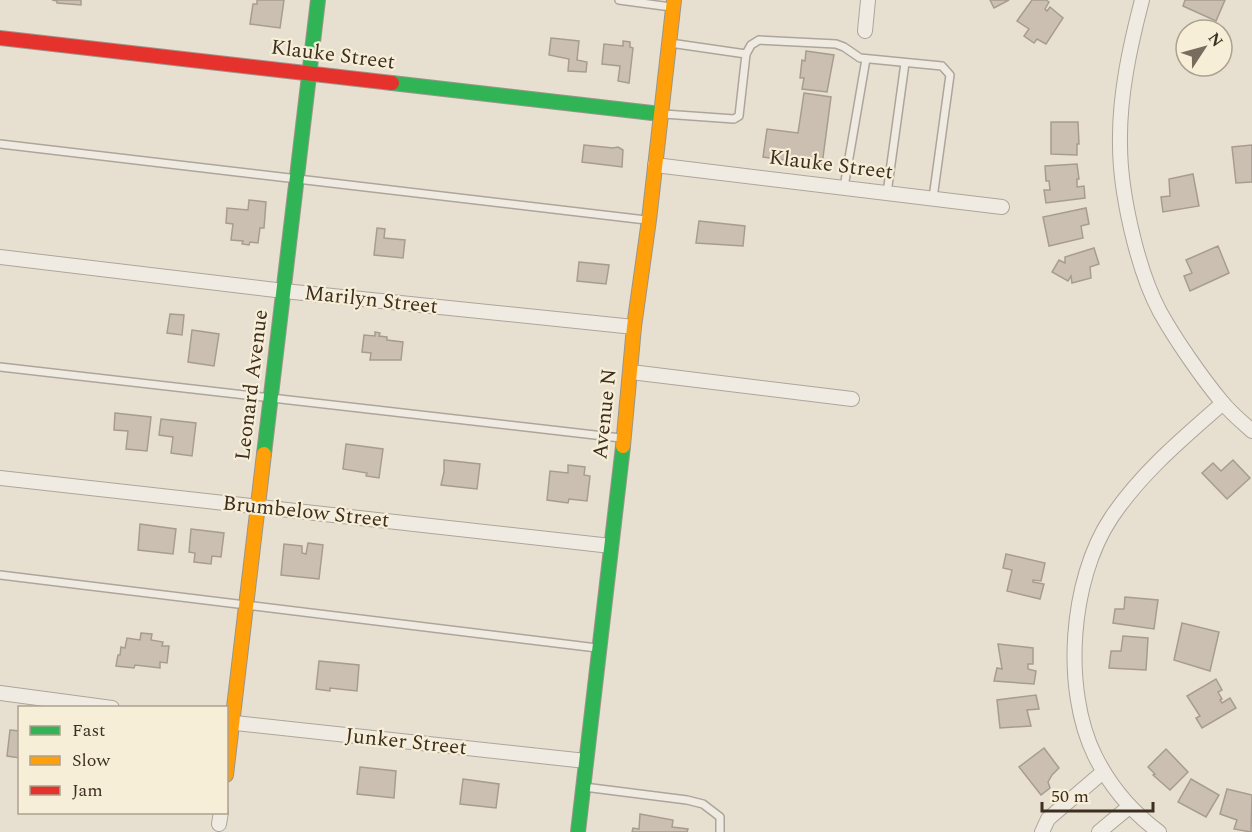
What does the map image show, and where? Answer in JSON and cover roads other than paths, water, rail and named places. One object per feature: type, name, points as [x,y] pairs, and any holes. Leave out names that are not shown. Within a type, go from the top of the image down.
[{"type":"street","name":"Leonard Avenue","points":[[228,748],[248,606],[318,0]]},
{"type":"street","points":[[865,31],[868,0]]},
{"type":"street","points":[[1142,0],[1130,50],[1122,100],[1119,145],[1134,241],[1160,311],[1223,403],[1252,431]]},
{"type":"street","name":"Avenue N","points":[[578,832],[624,438],[634,327],[674,4]]},
{"type":"street","name":"Klauke Street","points":[[0,38],[661,114]]},
{"type":"street","name":"Klauke Street","points":[[655,165],[1002,207]]},
{"type":"street","name":"Marilyn Street","points":[[0,257],[284,291],[634,327]]},
{"type":"street","points":[[631,372],[852,399]]},
{"type":"street","points":[[1159,832],[1129,807],[1103,772],[1093,753],[1080,713],[1075,668],[1076,626],[1085,578],[1107,526],[1139,483],[1168,451],[1223,403]]},
{"type":"street","name":"Brumbelow Street","points":[[0,478],[611,546]]},
{"type":"street","points":[[0,693],[97,706]]},
{"type":"street","name":"Junker Street","points":[[230,722],[586,761]]},
{"type":"street","points":[[1042,832],[1048,819],[1103,772]]},
{"type":"street","points":[[1100,832],[1129,807]]},
{"type":"lane","points":[[619,0],[674,4]]},
{"type":"lane","points":[[661,114],[734,119],[739,116],[746,71],[746,54],[751,45],[759,40],[836,44],[860,58],[942,66],[950,75],[933,198]]},
{"type":"lane","points":[[670,43],[746,54]]},
{"type":"lane","points":[[844,188],[866,59]]},
{"type":"lane","points":[[888,193],[905,63]]},
{"type":"lane","points":[[0,144],[649,220]]},
{"type":"lane","points":[[0,367],[624,438]]},
{"type":"lane","points":[[0,575],[599,648]]},
{"type":"lane","points":[[583,787],[703,804],[720,817],[720,832]]}]
